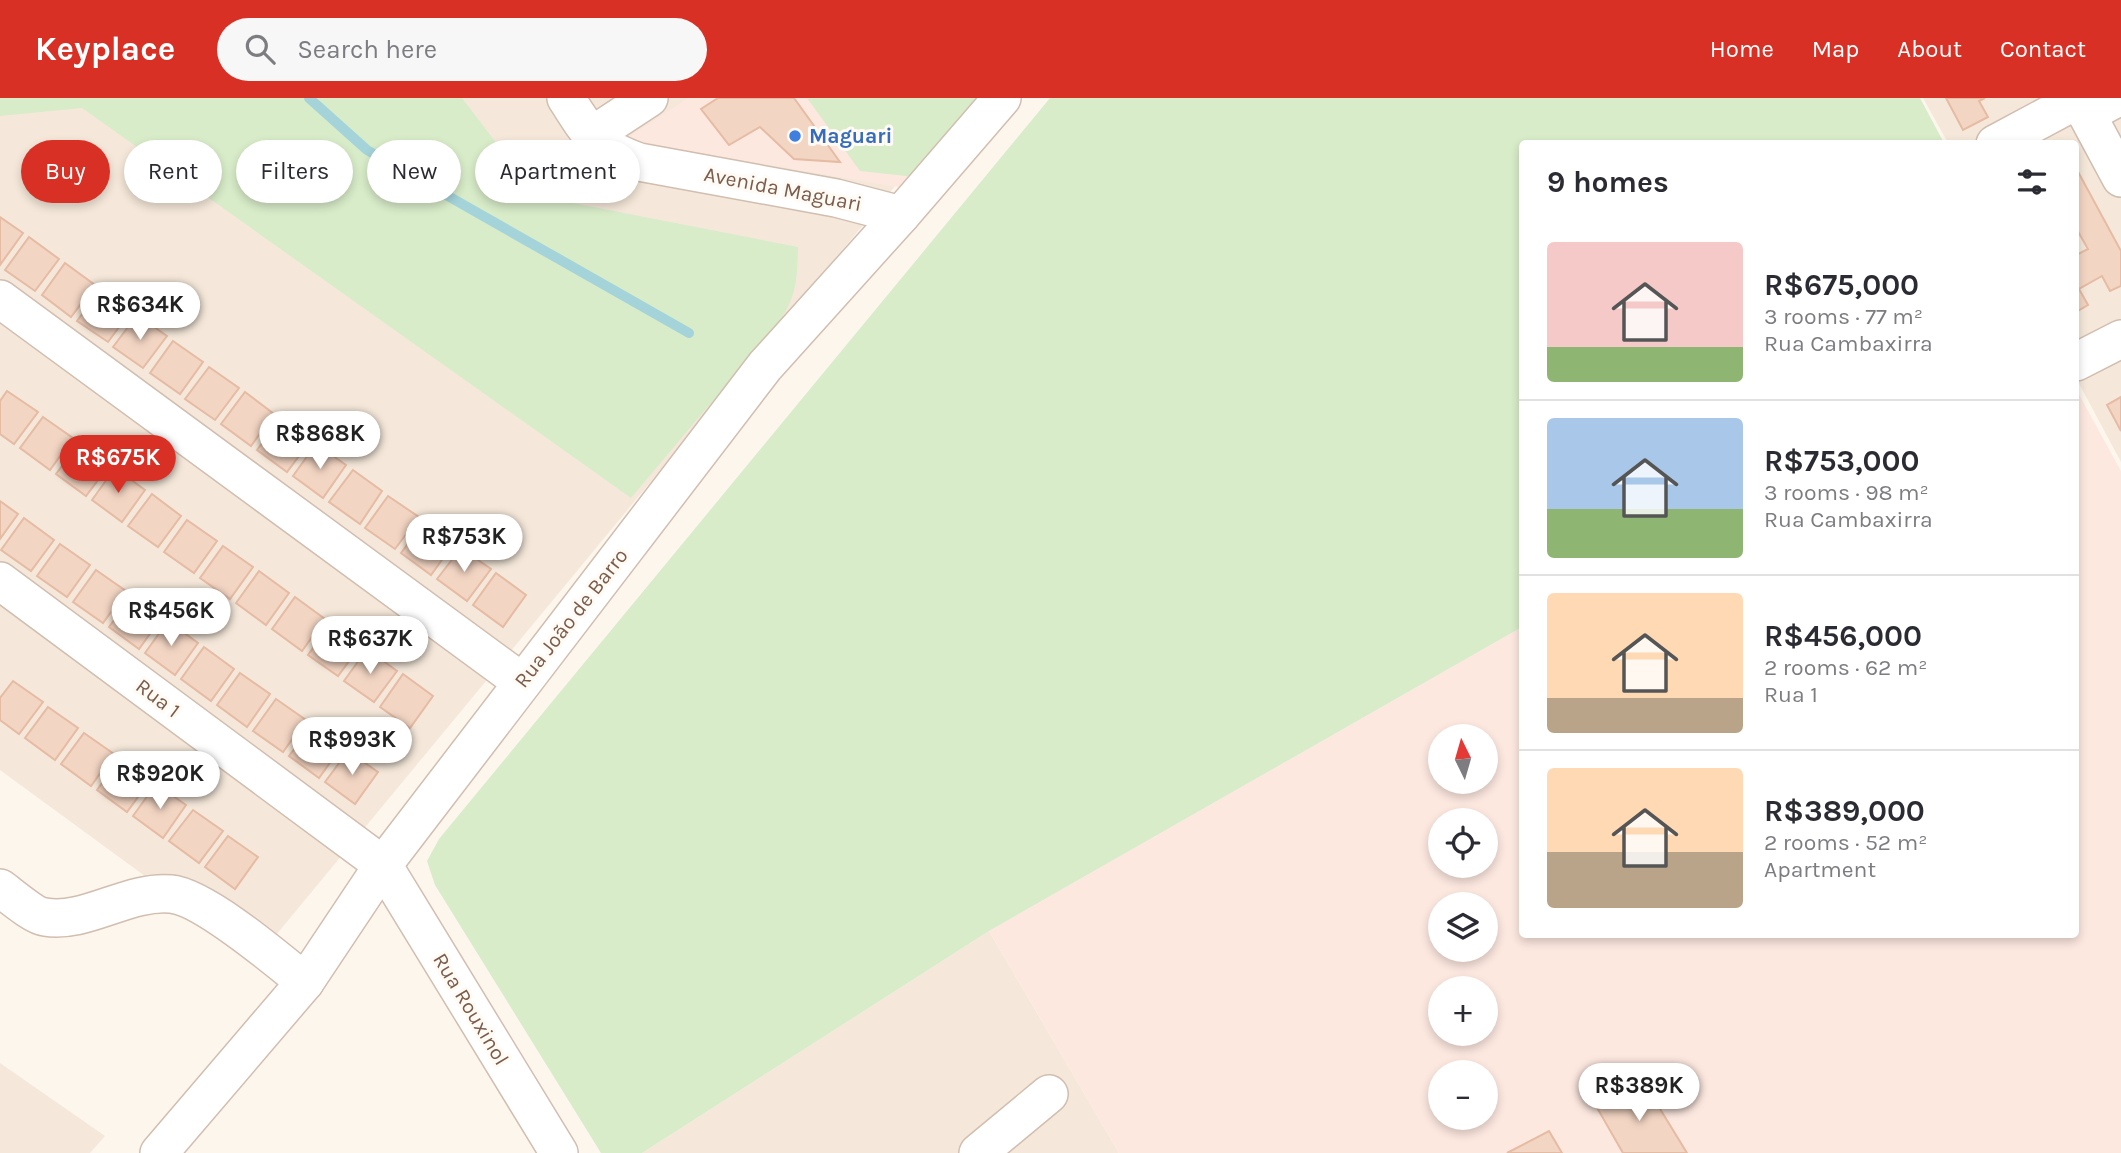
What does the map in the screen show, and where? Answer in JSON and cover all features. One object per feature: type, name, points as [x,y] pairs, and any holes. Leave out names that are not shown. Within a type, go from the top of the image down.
[{"type":"street","name":"Avenida Maguari","points":[[566,98],[590,136],[610,151],[639,162],[836,198],[901,215]]},
{"type":"street","points":[[590,136],[649,98]]},
{"type":"street","name":"Rua João de Barro","points":[[159,1153],[306,982],[383,865],[765,366],[1002,98]]},
{"type":"street","points":[[2004,140],[2090,102],[2121,178]]},
{"type":"street","points":[[0,299],[522,682]]},
{"type":"street","points":[[2079,360],[2121,339]]},
{"type":"street","name":"Rua 1","points":[[0,581],[383,865]]},
{"type":"street","name":"Rua Rouxinol","points":[[383,865],[559,1153]]},
{"type":"street","points":[[0,888],[42,917],[69,917],[137,896],[173,894],[204,907],[306,982]]},
{"type":"street","points":[[978,1153],[1049,1094]]},
{"type":"shaded area","points":[[0,98],[968,98],[257,958],[0,770]]},
{"type":"shaded area","points":[[688,98],[988,98],[910,189],[640,143],[640,140],[625,140]]},
{"type":"shaded area","points":[[1923,98],[2121,98],[2121,462],[2079,384],[2079,140],[1946,140]]},
{"type":"shaded area","points":[[2079,394],[2121,471],[2121,1153],[1119,1153],[989,931],[1519,629],[1519,938],[2079,938]]},
{"type":"shaded area","points":[[989,931],[1119,1153],[642,1153]]},
{"type":"shaded area","points":[[0,1063],[105,1136],[90,1153],[0,1153]]},
{"type":"green space","points":[[0,98],[462,98],[494,140],[475,140],[475,203],[573,203],[798,247],[792,298],[775,327],[631,498],[216,203],[222,203],[222,140],[127,140],[82,108],[0,116]]},
{"type":"green space","points":[[807,98],[982,98],[915,177],[860,171]]},
{"type":"green space","points":[[1050,98],[1920,98],[1942,140],[1519,140],[1519,629],[989,931],[642,1153],[601,1153],[435,885],[427,861],[439,839]]},
{"type":"building","name":"Maguari","points":[[718,98],[794,98],[840,162],[794,159],[760,127],[729,145],[701,109]]},
{"type":"building","points":[[1946,98],[1985,98],[1979,101],[1988,117],[1963,130]]},
{"type":"building","points":[[2079,174],[2121,251],[2121,286],[2110,291],[2102,276],[2079,289],[2079,254],[2088,249],[2079,233]]},
{"type":"building","points":[[0,217],[23,233],[0,265]]},
{"type":"building","points":[[29,237],[59,259],[35,291],[5,270]]},
{"type":"building","points":[[65,263],[95,285],[71,317],[42,295]]},
{"type":"building","points":[[101,289],[131,311],[108,342],[77,321]]},
{"type":"building","points":[[2079,289],[2088,305],[2079,310]]},
{"type":"building","points":[[137,315],[167,336],[143,368],[113,347]]},
{"type":"building","points":[[173,341],[203,362],[180,394],[150,373]]},
{"type":"building","points":[[209,367],[239,388],[215,420],[185,399]]},
{"type":"building","points":[[7,391],[38,412],[14,444],[0,434],[0,401]]},
{"type":"building","points":[[245,392],[274,414],[251,446],[221,424]]},
{"type":"building","points":[[2121,397],[2121,431],[2107,405]]},
{"type":"building","points":[[43,417],[73,438],[50,470],[20,448]]},
{"type":"building","points":[[281,418],[311,440],[287,472],[257,450]]},
{"type":"building","points":[[80,442],[110,464],[86,496],[56,474]]},
{"type":"building","points":[[316,444],[346,465],[323,498],[293,476]]},
{"type":"building","points":[[115,468],[145,490],[122,522],[92,500]]},
{"type":"building","points":[[353,470],[382,491],[360,524],[329,502]]},
{"type":"building","points":[[152,494],[181,516],[158,547],[128,526]]},
{"type":"building","points":[[388,496],[419,517],[395,549],[365,528]]},
{"type":"building","points":[[0,501],[18,514],[0,539]]},
{"type":"building","points":[[24,518],[54,540],[31,571],[1,550]]},
{"type":"building","points":[[187,520],[217,541],[194,573],[164,552]]},
{"type":"building","points":[[424,522],[454,543],[431,575],[401,553]]},
{"type":"building","points":[[60,544],[90,565],[67,597],[37,576]]},
{"type":"building","points":[[223,546],[253,567],[230,599],[200,578]]},
{"type":"building","points":[[461,548],[491,569],[467,601],[437,579]]},
{"type":"building","points":[[96,570],[126,591],[103,623],[73,602]]},
{"type":"building","points":[[259,571],[289,593],[266,625],[236,603]]},
{"type":"building","points":[[496,573],[526,595],[503,627],[473,605]]},
{"type":"building","points":[[132,596],[162,617],[139,649],[109,627]]},
{"type":"building","points":[[295,597],[325,619],[302,651],[272,629]]},
{"type":"building","points":[[168,621],[198,643],[175,675],[145,653]]},
{"type":"building","points":[[331,623],[361,645],[338,676],[308,655]]},
{"type":"building","points":[[204,647],[234,669],[211,701],[181,679]]},
{"type":"building","points":[[367,649],[397,671],[374,702],[344,681]]},
{"type":"building","points":[[240,673],[270,694],[247,727],[217,705]]},
{"type":"building","points":[[403,674],[433,696],[410,728],[380,707]]},
{"type":"building","points":[[13,681],[43,702],[19,734],[0,720],[0,698]]},
{"type":"building","points":[[276,699],[306,720],[283,752],[253,731]]},
{"type":"building","points":[[48,707],[78,728],[55,760],[25,738]]},
{"type":"building","points":[[312,725],[342,746],[319,778],[289,756]]},
{"type":"building","points":[[84,733],[114,754],[91,786],[61,764]]},
{"type":"building","points":[[348,751],[378,772],[355,804],[325,782]]},
{"type":"building","points":[[120,758],[151,779],[127,812],[97,790]]},
{"type":"building","points":[[156,784],[186,805],[163,838],[133,816]]},
{"type":"building","points":[[193,810],[223,831],[199,863],[169,841]]},
{"type":"building","points":[[228,836],[258,857],[235,889],[205,867]]},
{"type":"building","points":[[1643,1081],[1687,1153],[1623,1153],[1596,1106]]},
{"type":"building","points":[[1549,1131],[1562,1153],[1507,1153]]},
{"type":"waterway","points":[[309,98],[367,150],[689,333]]},
{"type":"place","name":"Maguari","points":[[795,136]]}]
